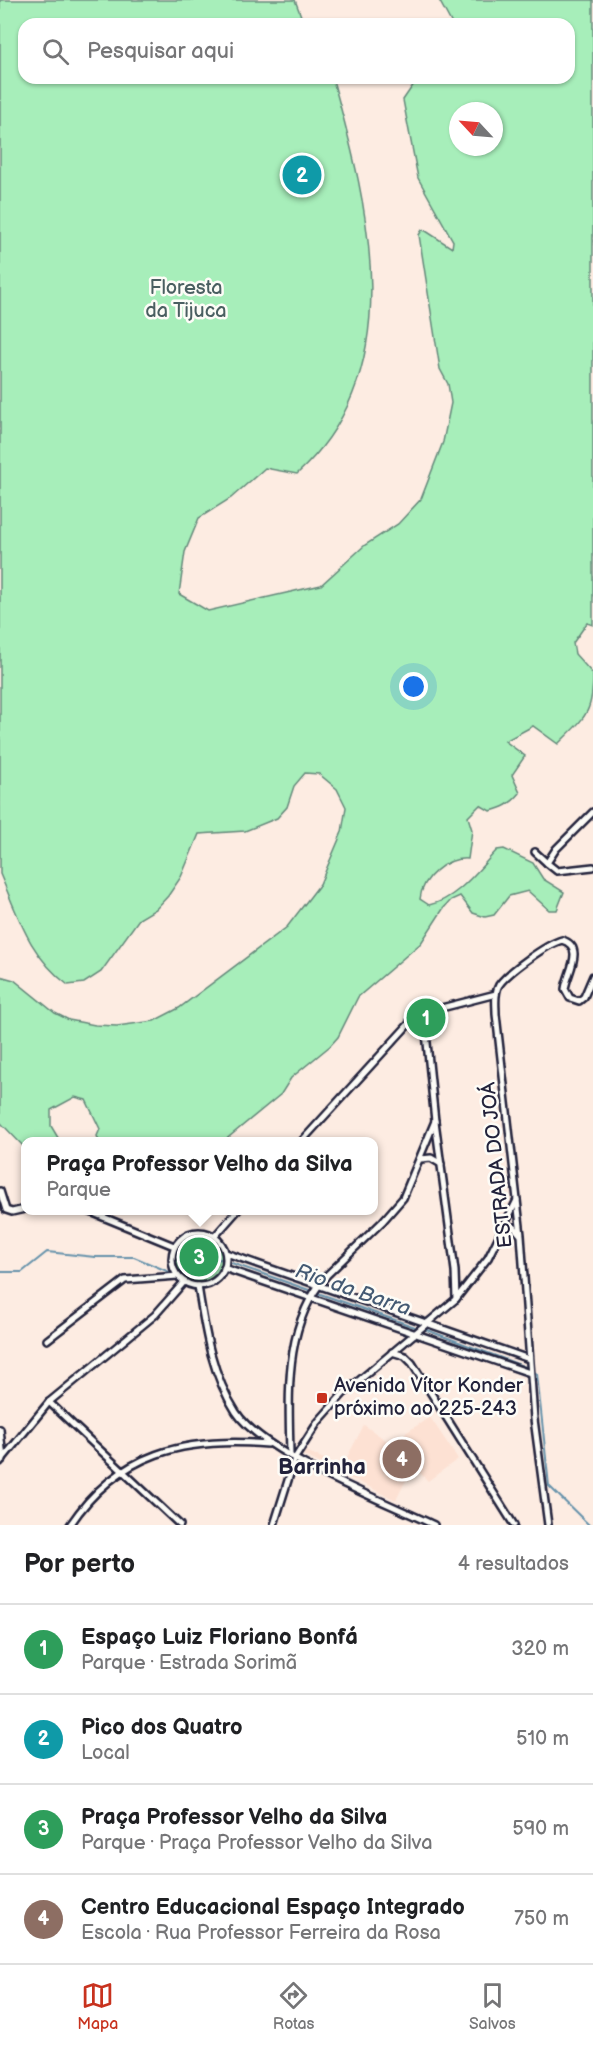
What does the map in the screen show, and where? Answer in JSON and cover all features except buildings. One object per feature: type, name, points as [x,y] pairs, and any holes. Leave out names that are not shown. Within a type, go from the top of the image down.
[{"type":"street","points":[[547,863],[556,849],[593,812]]},
{"type":"street","points":[[535,852],[557,871],[593,867]]},
{"type":"street","points":[[305,1137],[410,1021],[428,1010],[496,994],[500,985],[507,978],[545,948],[562,940],[572,946],[575,953],[565,990],[570,998],[579,1001],[584,997],[593,976]]},
{"type":"street","name":"ESTRADA DO JOÁ","points":[[496,994],[496,1014],[521,1235],[538,1462],[548,1525]]},
{"type":"street","points":[[410,1021],[424,1028],[426,1033],[435,1122],[455,1271],[456,1299]]},
{"type":"street","points":[[274,1525],[293,1457],[290,1362],[296,1336],[315,1290],[395,1209],[403,1198],[422,1159],[435,1122]]},
{"type":"street","points":[[422,1159],[431,1158],[441,1164]]},
{"type":"street","points":[[0,1191],[6,1210],[12,1212],[21,1210]]},
{"type":"street","points":[[293,1457],[318,1422],[343,1394],[456,1299],[481,1269],[517,1200]]},
{"type":"street","points":[[98,1215],[174,1246]]},
{"type":"street","points":[[215,1236],[234,1215]]},
{"type":"street","points":[[502,1231],[514,1227],[521,1235]]},
{"type":"street","points":[[197,1231],[215,1236],[226,1254],[225,1267],[217,1279],[198,1286],[184,1282],[174,1270],[172,1254],[174,1246],[180,1239],[197,1231]]},
{"type":"street","points":[[226,1254],[419,1332],[530,1372]]},
{"type":"street","points":[[225,1267],[315,1290],[529,1360]]},
{"type":"street","points":[[48,1340],[125,1280],[178,1276]]},
{"type":"street","points":[[1,1460],[50,1402],[155,1315],[184,1282]]},
{"type":"street","points":[[198,1286],[208,1348],[215,1370],[237,1413],[269,1444],[434,1525]]},
{"type":"street","points":[[392,1352],[405,1356],[412,1363],[514,1525]]},
{"type":"street","points":[[50,1402],[180,1525]]},
{"type":"street","points":[[0,1429],[1,1460]]},
{"type":"street","points":[[70,1525],[94,1493],[122,1471],[151,1456],[200,1442],[269,1444]]},
{"type":"shaded area","points":[[430,1417],[458,1459],[428,1481],[413,1466],[396,1500],[303,1455],[304,1450],[342,1467],[364,1425],[390,1443]]},
{"type":"green space","name":"Floresta da Tijuca","points":[[0,0],[295,0],[302,18],[18,18],[18,84],[334,84],[358,181],[367,234],[371,287],[368,338],[355,387],[332,433],[297,474],[265,468],[231,498],[199,518],[185,552],[179,594],[208,611],[321,585],[365,545],[398,524],[421,499],[443,442],[451,403],[448,384],[440,369],[419,235],[422,230],[426,231],[452,248],[453,241],[418,178],[403,100],[414,84],[575,84],[575,18],[449,18],[439,0],[593,0],[593,625],[587,623],[573,643],[575,654],[593,674],[591,698],[581,721],[558,744],[533,726],[505,741],[525,756],[512,775],[520,793],[510,803],[495,810],[490,811],[480,805],[468,817],[472,830],[468,859],[452,861],[436,870],[425,884],[420,899],[429,905],[449,897],[466,883],[497,850],[504,849],[533,863],[543,879],[564,892],[557,910],[549,910],[528,891],[509,896],[494,915],[485,917],[473,913],[460,896],[451,900],[421,943],[358,997],[338,1037],[330,1046],[291,1078],[281,1094],[229,1137],[97,1137],[100,1129],[86,1100],[75,1097],[51,1110],[51,1126],[58,1137],[21,1137],[21,1144],[0,1122],[0,976],[14,980],[55,1013],[69,1020],[95,1025],[117,1026],[154,1021],[179,1008],[287,927],[320,884],[342,832],[346,807],[337,789],[319,774],[305,773],[294,786],[287,807],[277,818],[245,831],[199,834],[181,877],[168,896],[156,909],[139,919],[101,972],[84,983],[68,985],[44,961],[26,935],[0,874]]},
{"type":"green space","points":[[199,1235],[216,1242],[223,1259],[216,1276],[199,1283],[182,1276],[175,1259],[182,1242]]},
{"type":"waterway","name":"Rio da Barra","points":[[0,1272],[22,1272],[47,1252],[95,1257],[134,1257],[174,1274],[195,1261],[220,1259],[418,1328]]},
{"type":"waterway","name":"Rio da Barra","points":[[424,1329],[528,1368]]},
{"type":"waterway","name":"Rio da Barra","points":[[533,1371],[537,1374],[549,1486],[589,1525]]},
{"type":"place","name":"Pico dos Quatro","points":[[302,175]]},
{"type":"place","name":"Espaço Luiz Floriano Bonfá","points":[[426,1018]]},
{"type":"place","name":"Praça Professor Velho da Silva","points":[[199,1257]]},
{"type":"place","name":"Avenida Vítor Konder próximo ao 225-243","points":[[322,1398]]},
{"type":"place","name":"Centro Educacional Espaço Integrado","points":[[402,1459]]},
{"type":"district","name":"Barrinha","points":[[322,1467]]}]
